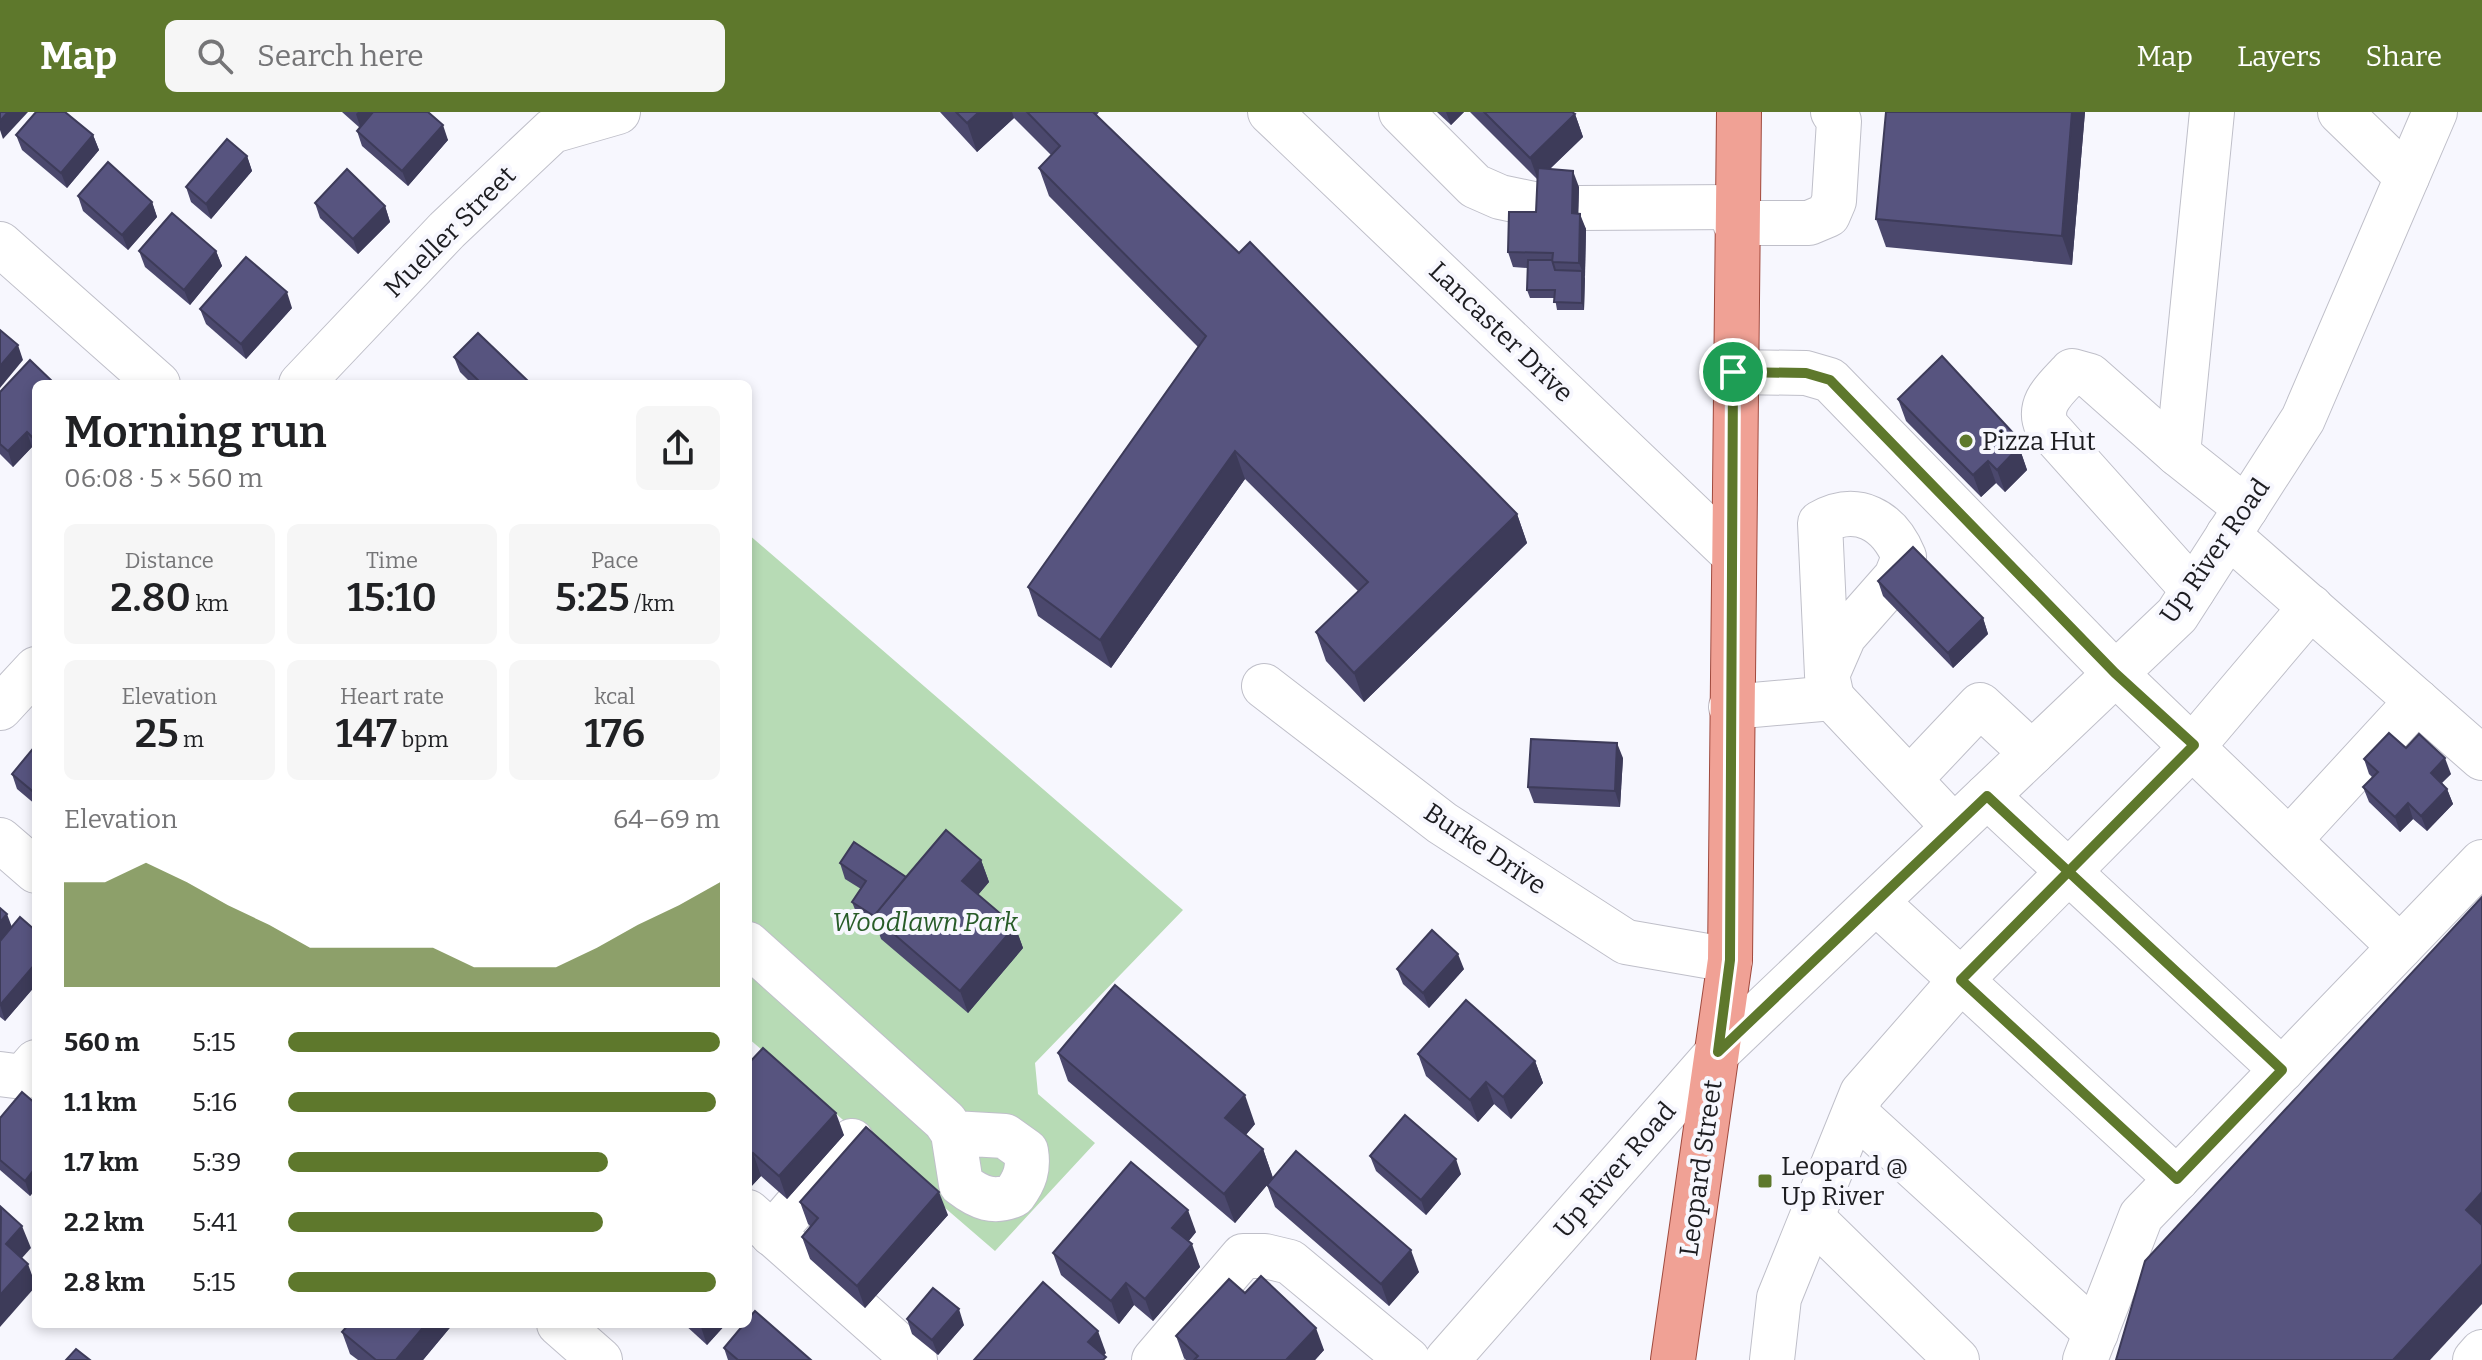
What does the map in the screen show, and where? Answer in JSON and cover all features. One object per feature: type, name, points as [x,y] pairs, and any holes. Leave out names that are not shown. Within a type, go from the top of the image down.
[{"type":"main road","name":"Leopard Street","points":[[1673,1360],[1730,960],[1731,552],[1739,112]]},
{"type":"street","name":"Mueller Street","points":[[305,380],[447,230],[542,121],[618,112]]},
{"type":"street","name":"Lancaster Drive","points":[[1270,112],[1731,552]]},
{"type":"street","points":[[1401,112],[1475,186],[1500,197],[1561,207],[1735,215],[1809,223],[1828,215],[1834,201],[1839,121],[1833,112]]},
{"type":"street","points":[[2178,454],[2212,112]]},
{"type":"street","points":[[2340,112],[2407,177]]},
{"type":"street","name":"Up River Road","points":[[1447,1360],[1718,1052],[2177,615],[2303,419],[2435,112]]},
{"type":"street","points":[[0,244],[153,380]]},
{"type":"street","points":[[2193,590],[2047,427],[2042,416],[2044,403],[2072,371],[2090,376],[2178,454],[2311,607],[2482,758]]},
{"type":"street","points":[[1733,372],[1806,373],[1830,380],[2115,673],[2194,745],[2400,947]]},
{"type":"street","points":[[1772,1360],[1779,1298],[1862,1093],[1961,980],[2194,745],[2311,607]]},
{"type":"street","points":[[0,708],[32,673]]},
{"type":"street","name":"Burke Drive","points":[[1264,686],[1442,823],[1626,942],[1730,960]]},
{"type":"street","points":[[1731,707],[1829,686],[1954,827]]},
{"type":"street","points":[[2289,840],[2417,701]]},
{"type":"street","points":[[1910,779],[1980,705],[2032,753]]},
{"type":"street","points":[[1987,796],[2282,1070]]},
{"type":"street","points":[[0,840],[32,868]]},
{"type":"street","points":[[1855,1113],[2090,1347],[2141,1216],[2482,862]]},
{"type":"street","points":[[1876,902],[2177,1179]]},
{"type":"street","points":[[752,948],[945,1121],[953,1133]]},
{"type":"street","points":[[0,1074],[23,1077],[32,1067]]},
{"type":"street","points":[[852,1141],[760,1223],[915,1360]]},
{"type":"street","points":[[1812,1218],[1957,1360]]},
{"type":"street","points":[[1154,1360],[1243,1256],[1265,1256],[1290,1262],[1408,1360]]},
{"type":"street","points":[[564,1328],[600,1360]]},
{"type":"street","points":[[2475,1360],[2482,1352]]},
{"type":"green space","name":"Woodlawn Park","points":[[752,537],[1183,910],[1035,1063],[1038,1094],[1095,1143],[995,1251],[752,1041]]},
{"type":"building","points":[[36,112],[65,112],[93,135],[61,173],[16,135]]},
{"type":"building","points":[[373,112],[428,112],[443,125],[402,171],[357,131]]},
{"type":"building","points":[[956,112],[979,112],[967,123]]},
{"type":"building","points":[[1027,112],[1093,112],[1239,253],[1250,242],[1517,514],[1354,673],[1316,632],[1368,582],[1235,451],[1100,640],[1028,587],[1206,336],[1039,168],[1060,146]]},
{"type":"building","points":[[1484,112],[1572,112],[1575,114],[1530,158]]},
{"type":"building","points":[[1886,112],[2072,112],[2062,236],[1876,219]]},
{"type":"building","points":[[227,139],[247,156],[206,204],[186,187]]},
{"type":"building","points":[[108,162],[152,202],[122,235],[78,196]]},
{"type":"building","points":[[1538,168],[1573,171],[1572,213],[1580,214],[1579,263],[1552,262],[1553,253],[1508,252],[1509,212],[1536,212]]},
{"type":"building","points":[[347,169],[385,206],[353,239],[315,203]]},
{"type":"building","points":[[172,213],[216,251],[184,290],[139,251]]},
{"type":"building","points":[[246,257],[287,292],[241,344],[200,309]]},
{"type":"building","points":[[1528,260],[1552,260],[1555,270],[1582,271],[1582,303],[1554,302],[1555,290],[1527,290]]},
{"type":"building","points":[[0,330],[18,345],[0,366]]},
{"type":"building","points":[[478,333],[527,380],[478,380],[454,357]]},
{"type":"building","name":"Pizza Hut","points":[[1942,356],[2015,435],[2011,439],[2019,447],[1997,470],[1988,461],[1973,475],[1898,399]]},
{"type":"building","points":[[30,360],[51,380],[32,380],[32,437],[27,432],[8,451],[0,444],[0,392]]},
{"type":"building","points":[[1913,547],[1983,618],[1948,653],[1878,581]]},
{"type":"building","points":[[2389,733],[2406,748],[2419,734],[2445,758],[2431,773],[2447,789],[2421,816],[2408,803],[2395,817],[2363,787],[2378,772],[2364,759]]},
{"type":"building","points":[[1531,739],[1617,743],[1615,791],[1528,787]]},
{"type":"building","points":[[32,750],[32,791],[12,774]]},
{"type":"building","points":[[946,830],[981,860],[962,881],[1015,926],[960,991],[873,916]]},
{"type":"building","points":[[854,842],[906,877],[874,916],[852,902],[866,881],[840,863]]},
{"type":"building","points":[[2482,897],[2482,1192],[2466,1210],[2482,1225],[2482,1264],[2393,1360],[2116,1360],[2145,1261]]},
{"type":"building","points":[[0,908],[7,914],[0,922]]},
{"type":"building","points":[[20,917],[32,928],[32,968],[0,1005],[0,941]]},
{"type":"building","points":[[1432,930],[1458,954],[1423,993],[1397,969]]},
{"type":"building","points":[[1115,985],[1245,1095],[1225,1118],[1263,1149],[1224,1194],[1058,1053]]},
{"type":"building","points":[[1466,1000],[1535,1061],[1503,1097],[1486,1082],[1470,1100],[1418,1054]]},
{"type":"building","points":[[763,1048],[836,1113],[779,1176],[752,1154],[752,1060]]},
{"type":"building","points":[[22,1092],[32,1101],[32,1172],[25,1181],[0,1160],[0,1118]]},
{"type":"building","points":[[1405,1115],[1456,1159],[1421,1200],[1370,1156]]},
{"type":"building","points":[[866,1127],[939,1192],[857,1286],[802,1237],[818,1218],[800,1202]]},
{"type":"building","points":[[1296,1151],[1411,1250],[1381,1284],[1267,1185]]},
{"type":"building","points":[[1131,1162],[1188,1210],[1172,1228],[1192,1244],[1145,1299],[1126,1283],[1111,1301],[1053,1253]]},
{"type":"building","points":[[1,1207],[22,1226],[6,1244],[28,1264],[0,1295]]},
{"type":"building","points":[[1261,1276],[1316,1328],[1286,1360],[1194,1360],[1198,1356],[1176,1336],[1229,1279],[1245,1293]]},
{"type":"building","points":[[1043,1282],[1098,1331],[1088,1342],[1106,1357],[1103,1360],[974,1360]]},
{"type":"building","points":[[933,1288],[959,1309],[932,1340],[907,1319]]},
{"type":"building","points":[[755,1311],[811,1360],[738,1360],[724,1348],[741,1328],[752,1328]]},
{"type":"building","points":[[346,1328],[423,1328],[396,1360],[376,1360],[342,1332]]},
{"type":"building","points":[[76,1349],[90,1360],[66,1360]]},
{"type":"place","name":"Pizza Hut","points":[[1966,441]]},
{"type":"place","name":"Leopard @ Up River","points":[[1765,1181]]},
{"type":"route","points":[[1733,372],[1730,960],[1718,1052],[1987,796],[2069,873],[2282,1070],[2177,1179],[1961,980],[2069,873],[2194,745],[2115,673],[1830,380],[1806,373],[1733,372]]}]
